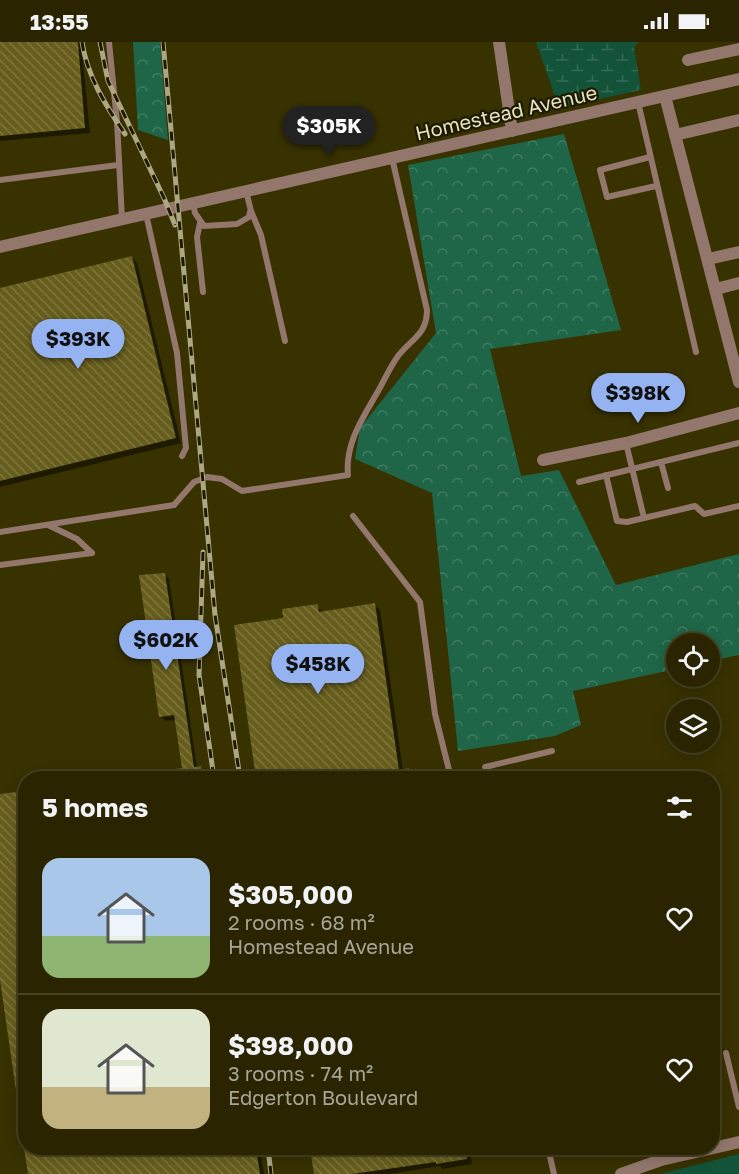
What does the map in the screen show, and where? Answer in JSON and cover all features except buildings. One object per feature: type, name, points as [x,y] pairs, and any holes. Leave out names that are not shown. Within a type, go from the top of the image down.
[{"type":"street","points":[[499,42],[512,131]]},
{"type":"street","points":[[688,60],[739,48]]},
{"type":"street","name":"Homestead Avenue","points":[[0,247],[739,79]]},
{"type":"street","points":[[665,96],[739,382]]},
{"type":"street","points":[[675,135],[739,120]]},
{"type":"street","points":[[708,259],[739,252]]},
{"type":"street","points":[[716,289],[739,284]]},
{"type":"street","points":[[543,460],[626,442],[739,413]]},
{"type":"street","points":[[720,1145],[739,1142]]},
{"type":"street","points":[[621,1174],[670,1155]]},
{"type":"lane","points":[[109,42],[117,122],[122,219]]},
{"type":"lane","points":[[638,102],[696,352]]},
{"type":"lane","points":[[650,157],[600,170],[607,197],[656,186]]},
{"type":"lane","points":[[0,532],[174,505],[194,482],[207,477],[222,479],[242,491],[348,476],[348,457],[354,435],[393,363],[423,331],[427,321],[427,310],[392,158]]},
{"type":"lane","points":[[0,180],[118,165]]},
{"type":"lane","points":[[246,191],[261,235],[285,341]]},
{"type":"lane","points":[[193,203],[200,223],[197,237],[203,292]]},
{"type":"lane","points":[[200,223],[209,227],[237,224],[249,217],[251,211]]},
{"type":"lane","points":[[146,214],[178,361],[186,448],[182,456]]},
{"type":"lane","points":[[626,442],[644,518]]},
{"type":"lane","points":[[579,482],[739,443]]},
{"type":"lane","points":[[661,462],[668,488]]},
{"type":"lane","points":[[606,475],[616,521],[627,522],[695,506],[704,514],[739,506]]},
{"type":"lane","points":[[353,516],[420,602],[435,714],[449,771]]},
{"type":"lane","points":[[0,565],[92,553],[77,539],[46,524]]},
{"type":"lane","points":[[485,767],[552,751]]},
{"type":"lane","points":[[726,1053],[739,1107]]},
{"type":"lane","points":[[550,1155],[554,1174]]},
{"type":"green space","points":[[133,42],[160,42],[168,140],[138,130]]},
{"type":"green space","points":[[536,42],[639,42],[634,47],[641,90],[559,108]]},
{"type":"green space","points":[[564,134],[621,330],[490,349],[521,476],[559,470],[616,585],[739,554],[739,655],[720,659],[720,633],[666,633],[666,671],[573,691],[581,725],[555,736],[458,751],[432,493],[355,459],[360,428],[436,333],[408,165]]},
{"type":"green space","points":[[739,1154],[739,1174],[660,1174],[664,1173]]},
{"type":"railway","points":[[82,42],[93,79],[104,102],[125,134]]},
{"type":"railway","points":[[100,42],[108,81],[175,225]]},
{"type":"railway","points":[[163,42],[215,615],[239,771]]},
{"type":"railway","points":[[203,552],[199,675],[213,771]]},
{"type":"railway","points":[[269,1155],[271,1174]]}]
